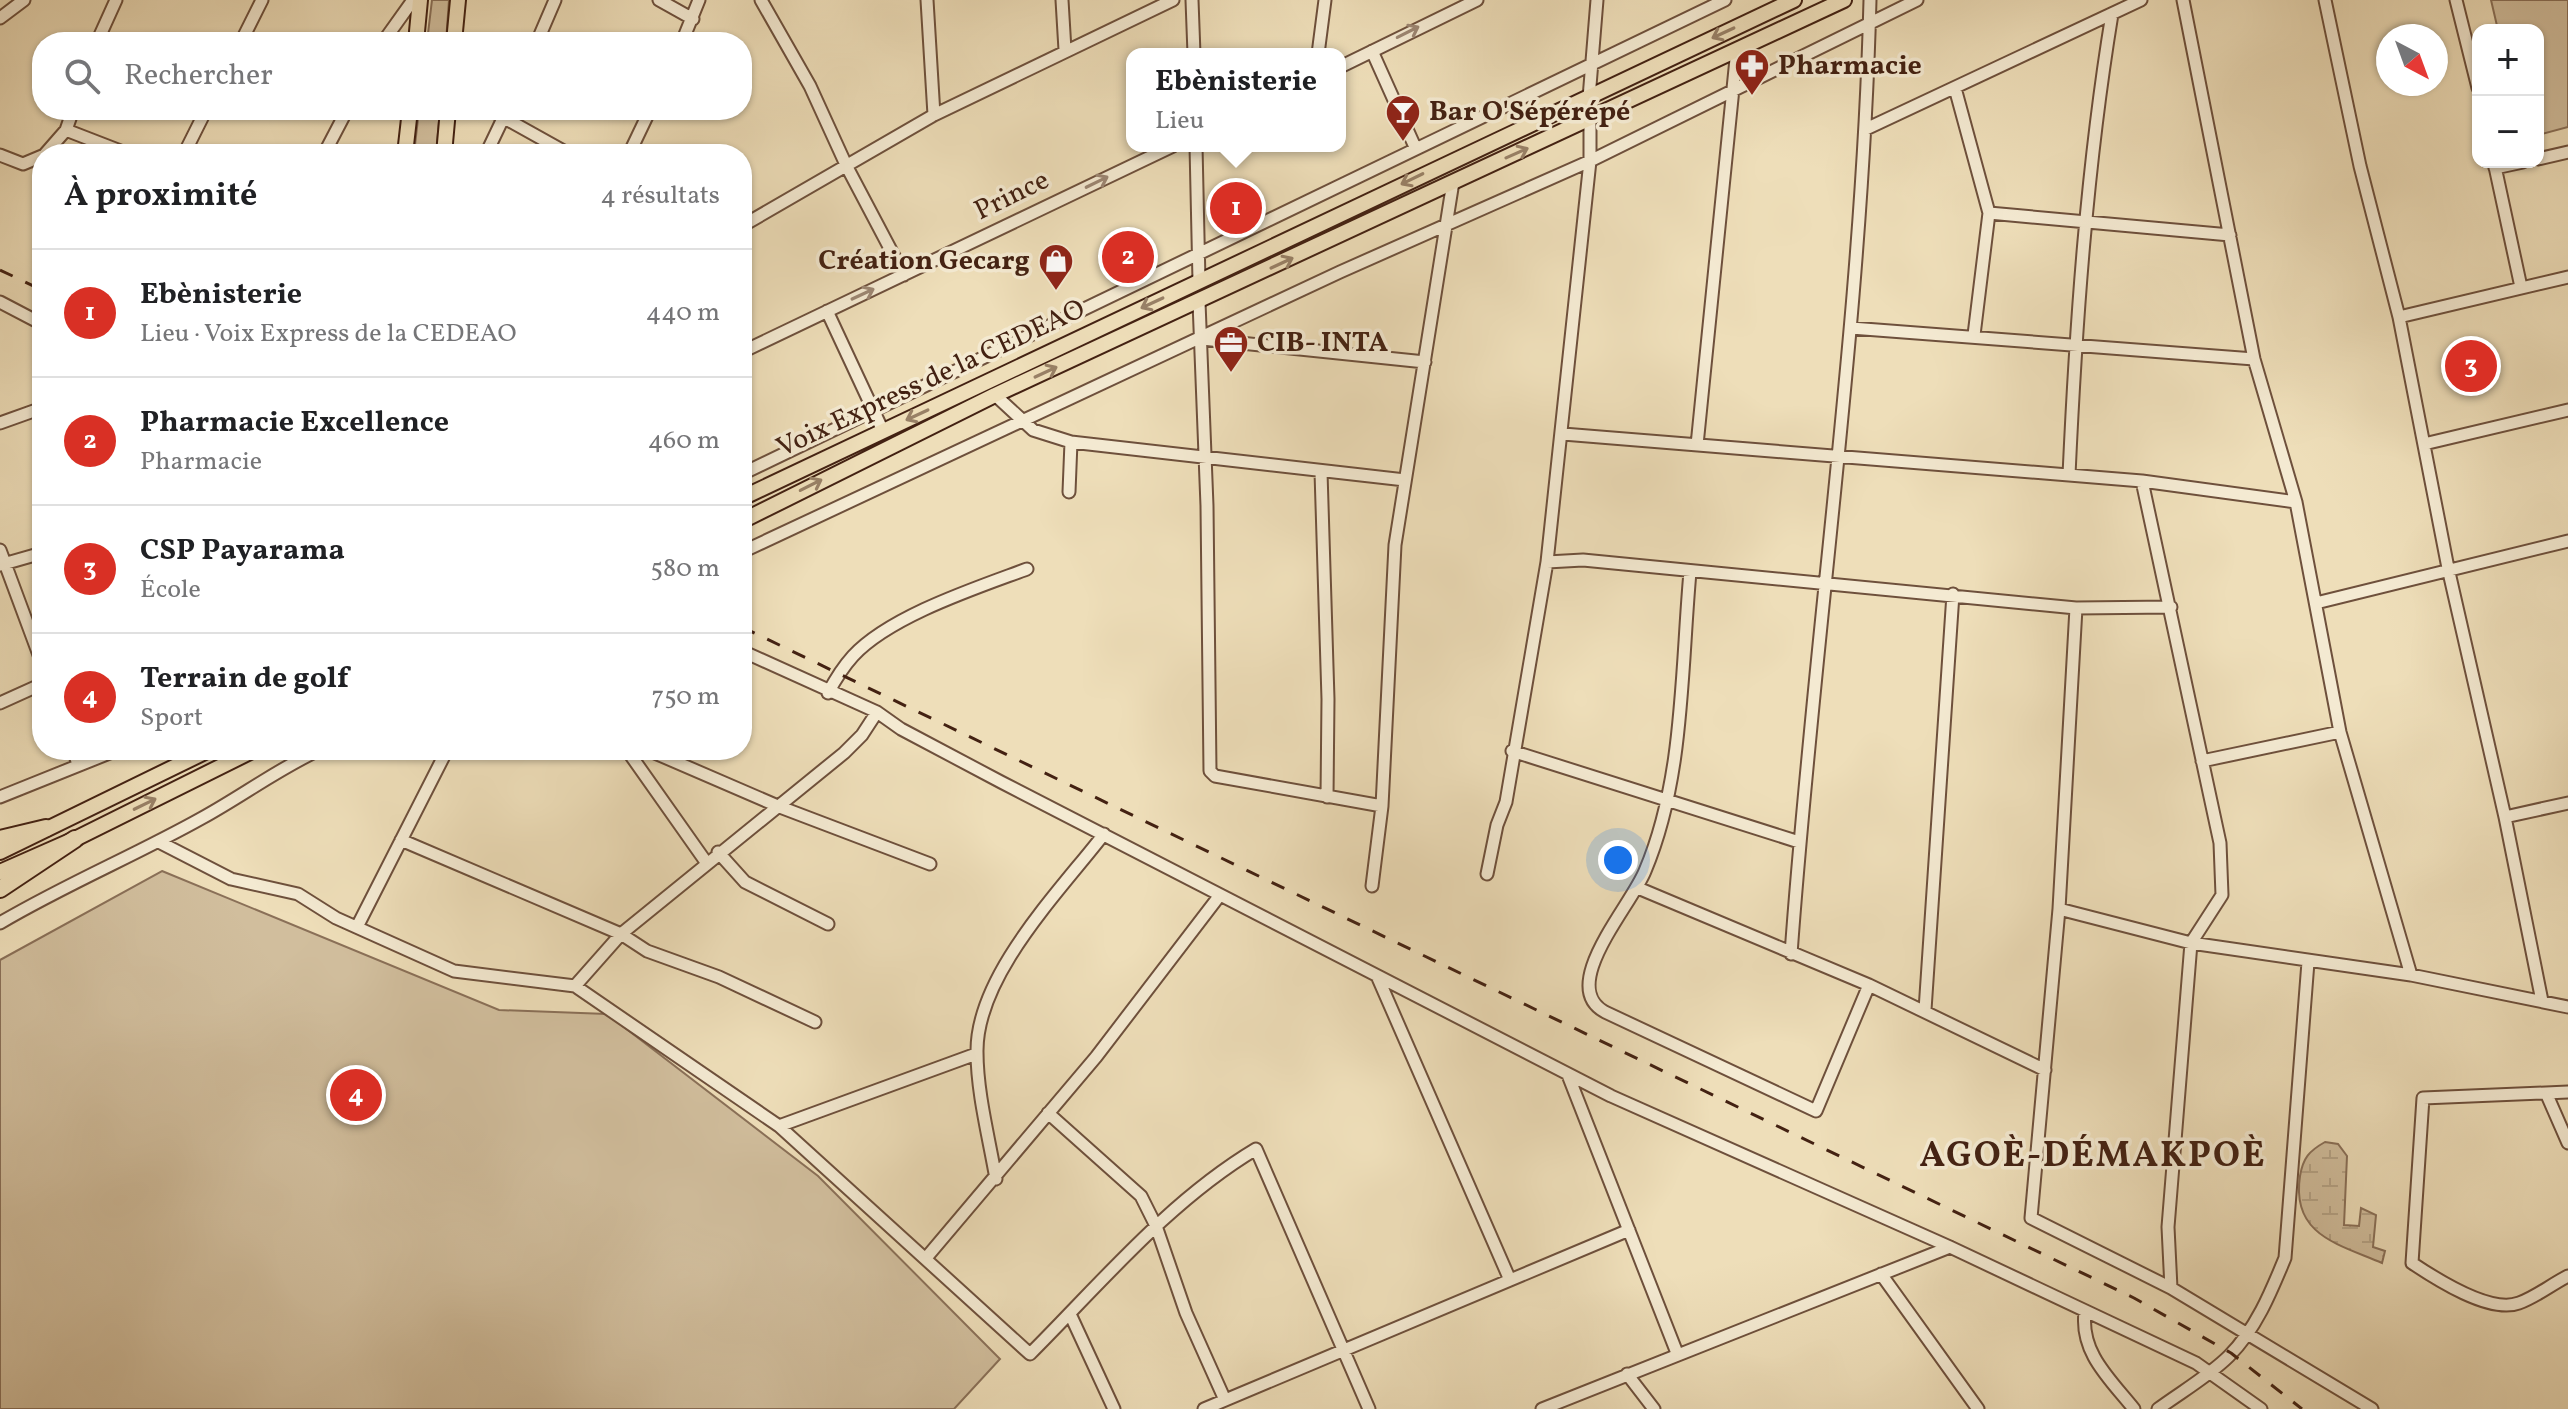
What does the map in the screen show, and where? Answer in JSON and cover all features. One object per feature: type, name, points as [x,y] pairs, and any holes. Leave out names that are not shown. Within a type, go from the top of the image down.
[{"type":"highway","points":[[0,839],[46,828]]},
{"type":"highway","points":[[0,889],[75,839]]},
{"type":"main road","points":[[417,32],[420,0]]},
{"type":"main road","points":[[455,32],[458,0]]},
{"type":"main road","name":"Voix Express de la CEDEAO","points":[[752,493],[1794,0]]},
{"type":"main road","points":[[752,516],[995,395],[1844,0]]},
{"type":"main road","points":[[406,144],[409,120]]},
{"type":"main road","points":[[445,144],[447,120]]},
{"type":"main road","points":[[0,852],[188,760]]},
{"type":"main road","points":[[0,872],[75,839],[234,760]]},
{"type":"street","points":[[2,12],[24,0]]},
{"type":"street","points":[[102,32],[116,0]]},
{"type":"street","points":[[246,32],[262,0]]},
{"type":"street","points":[[390,32],[413,0]]},
{"type":"street","points":[[541,32],[555,0]]},
{"type":"street","points":[[659,0],[693,19]]},
{"type":"street","points":[[687,32],[699,0]]},
{"type":"street","points":[[761,0],[810,86],[847,167],[904,275]]},
{"type":"street","points":[[927,0],[934,115]]},
{"type":"street","points":[[1062,0],[1065,50]]},
{"type":"street","points":[[752,220],[934,115],[1173,0]]},
{"type":"street","points":[[1192,0],[1194,48]]},
{"type":"street","points":[[1319,48],[1325,0]]},
{"type":"street","points":[[1442,15],[1443,0]]},
{"type":"street","points":[[1346,64],[1477,0]]},
{"type":"street","points":[[1589,98],[1597,0]]},
{"type":"street","points":[[752,469],[1725,0]]},
{"type":"street","points":[[1791,954],[1799,842],[1851,328],[1866,129],[1870,0]]},
{"type":"street","points":[[752,547],[1590,161],[1917,0]]},
{"type":"street","points":[[1866,129],[2141,0]]},
{"type":"street","points":[[2183,0],[2254,359],[2296,502],[2340,732],[2411,975]]},
{"type":"street","points":[[2325,0],[2360,166],[2399,317],[2448,568],[2505,817],[2542,1001]]},
{"type":"street","points":[[2456,0],[2472,64]]},
{"type":"street","points":[[2069,475],[2075,343],[2102,76],[2112,14]]},
{"type":"street","points":[[1697,445],[1737,49]]},
{"type":"street","points":[[1372,51],[1415,147]]},
{"type":"street","points":[[1955,88],[1989,213],[1974,335]]},
{"type":"street","points":[[54,144],[66,130],[70,120]]},
{"type":"street","points":[[189,144],[201,120]]},
{"type":"street","points":[[329,144],[342,120]]},
{"type":"street","points":[[491,144],[502,120]]},
{"type":"street","points":[[515,120],[553,144]]},
{"type":"street","points":[[634,144],[645,120]]},
{"type":"street","points":[[1487,874],[1497,825],[1506,802],[1512,751],[1547,562],[1590,161],[1590,120]]},
{"type":"street","points":[[66,130],[102,144]]},
{"type":"street","name":"Prince","points":[[752,347],[1160,152]]},
{"type":"street","points":[[1196,152],[1199,281]]},
{"type":"street","points":[[2544,158],[2568,152]]},
{"type":"street","points":[[0,155],[23,164],[32,160]]},
{"type":"street","points":[[2496,168],[2521,287]]},
{"type":"street","points":[[1372,886],[1382,806],[1391,590],[1405,480],[1453,182]]},
{"type":"street","points":[[1989,213],[2230,235]]},
{"type":"street","points":[[2399,317],[2568,277]]},
{"type":"street","points":[[0,302],[32,319]]},
{"type":"street","points":[[1199,302],[1210,771],[1215,776],[1382,806]]},
{"type":"street","points":[[827,311],[883,431]]},
{"type":"street","points":[[1851,328],[1974,335],[2254,359]]},
{"type":"street","points":[[1202,339],[1425,362]]},
{"type":"street","points":[[995,395],[1024,421],[1050,438],[1204,459],[1405,480]]},
{"type":"street","points":[[2424,444],[2568,410]]},
{"type":"street","points":[[0,423],[32,412]]},
{"type":"street","points":[[1563,434],[2142,481],[2296,502]]},
{"type":"street","points":[[1069,492],[1071,442]]},
{"type":"street","points":[[1321,472],[1328,699],[1327,797]]},
{"type":"street","points":[[2142,481],[2220,843],[2222,895],[2191,943],[2168,1227],[2171,1288]]},
{"type":"street","points":[[2316,603],[2448,568],[2568,541]]},
{"type":"street","points":[[0,550],[2,564],[32,638]]},
{"type":"street","points":[[2,564],[32,556]]},
{"type":"street","points":[[1547,562],[1583,560],[2076,608],[2171,607]]},
{"type":"street","points":[[828,693],[854,654],[889,630],[953,596],[1027,569]]},
{"type":"street","points":[[1690,572],[1669,800],[1659,837],[1638,888],[1588,976],[1588,996],[1594,1006],[1816,1111],[1869,985]]},
{"type":"street","points":[[1925,1010],[1953,594]]},
{"type":"street","points":[[2076,608],[2059,909],[2031,1218],[2171,1288],[2372,1409]]},
{"type":"street","points":[[752,656],[828,693],[877,712],[901,729],[1568,1075],[1950,1247],[2210,1370],[2261,1409]]},
{"type":"street","points":[[0,703],[32,689]]},
{"type":"street","points":[[575,986],[621,934],[718,852],[780,807],[862,735],[877,712]]},
{"type":"street","points":[[2202,761],[2340,732]]},
{"type":"street","points":[[1512,751],[1799,842]]},
{"type":"street","points":[[77,760],[78,764]]},
{"type":"street","points":[[0,797],[89,760]]},
{"type":"street","points":[[0,923],[69,884],[159,842],[302,760]]},
{"type":"street","points":[[357,927],[442,760]]},
{"type":"street","points":[[634,760],[706,862]]},
{"type":"street","points":[[671,760],[780,807],[930,864]]},
{"type":"street","points":[[2505,817],[2568,803]]},
{"type":"street","points":[[996,1179],[976,1054],[982,1009],[991,987],[1104,834]]},
{"type":"street","points":[[401,840],[621,934],[647,951],[719,977],[815,1022]]},
{"type":"street","points":[[159,842],[231,879],[298,894],[357,927],[454,971],[575,986],[779,1126],[1030,1354],[1156,1226],[1226,1168],[1256,1149],[1369,1409]]},
{"type":"street","points":[[718,852],[745,882],[828,924]]},
{"type":"street","points":[[1638,888],[1925,1010],[2045,1070]]},
{"type":"street","points":[[926,1258],[996,1179],[1220,895]]},
{"type":"street","points":[[2059,909],[2191,943],[2411,975],[2568,1007]]},
{"type":"street","points":[[2158,1409],[2228,1357],[2247,1334],[2271,1294],[2288,1240],[2293,1124],[2308,962]]},
{"type":"street","points":[[1378,978],[1510,1280]]},
{"type":"street","points":[[779,1126],[976,1054]]},
{"type":"street","points":[[1568,1075],[1677,1353]]},
{"type":"street","points":[[2568,1092],[2423,1098],[2412,1263],[2443,1283],[2495,1305],[2517,1304],[2568,1276]]},
{"type":"street","points":[[2547,1095],[2568,1143]]},
{"type":"street","points":[[1048,1113],[1122,1174],[1141,1196],[1156,1226],[1181,1299],[1225,1400]]},
{"type":"street","points":[[1204,1409],[1629,1230]]},
{"type":"street","points":[[1542,1409],[1950,1247]]},
{"type":"street","points":[[1881,1274],[1978,1409]]},
{"type":"street","points":[[2085,1312],[2084,1333],[2090,1353],[2134,1409]]},
{"type":"street","points":[[1070,1314],[1114,1409]]},
{"type":"street","points":[[1627,1374],[1654,1409]]},
{"type":"green space","points":[[432,0],[449,0],[447,32],[428,32]]},
{"type":"green space","points":[[2491,0],[2568,0],[2568,127],[2544,133],[2544,24],[2497,24]]},
{"type":"green space","points":[[418,120],[439,120],[437,144],[415,144]]},
{"type":"green space","points":[[162,871],[499,1010],[607,1014],[818,1176],[1000,1359],[954,1409],[0,1409],[0,960]]},
{"type":"green space","points":[[2325,1142],[2338,1144],[2347,1156],[2344,1225],[2359,1226],[2361,1208],[2376,1215],[2373,1247],[2385,1251],[2382,1263],[2334,1243],[2310,1224],[2303,1212],[2299,1196],[2303,1164],[2311,1152]]},
{"type":"railway","points":[[0,270],[32,285]]},
{"type":"railway","points":[[752,632],[2134,1298],[2231,1353],[2302,1409]]},
{"type":"place","name":"Pharmacie","points":[[1752,97]]},
{"type":"place","name":"Bar O'Sépérépé","points":[[1403,143]]},
{"type":"place","name":"Ebènisterie","points":[[1236,208]]},
{"type":"place","name":"Pharmacie Excellence","points":[[1128,257]]},
{"type":"place","name":"Création Gecarg","points":[[1056,292]]},
{"type":"place","name":"CSP Payarama","points":[[2471,366]]},
{"type":"place","name":"CIB- INTA","points":[[1231,374]]},
{"type":"place","name":"Terrain de golf","points":[[356,1095]]},
{"type":"district","name":"AGOÈ-DÉMAKPOÈ","points":[[2093,1157]]}]
